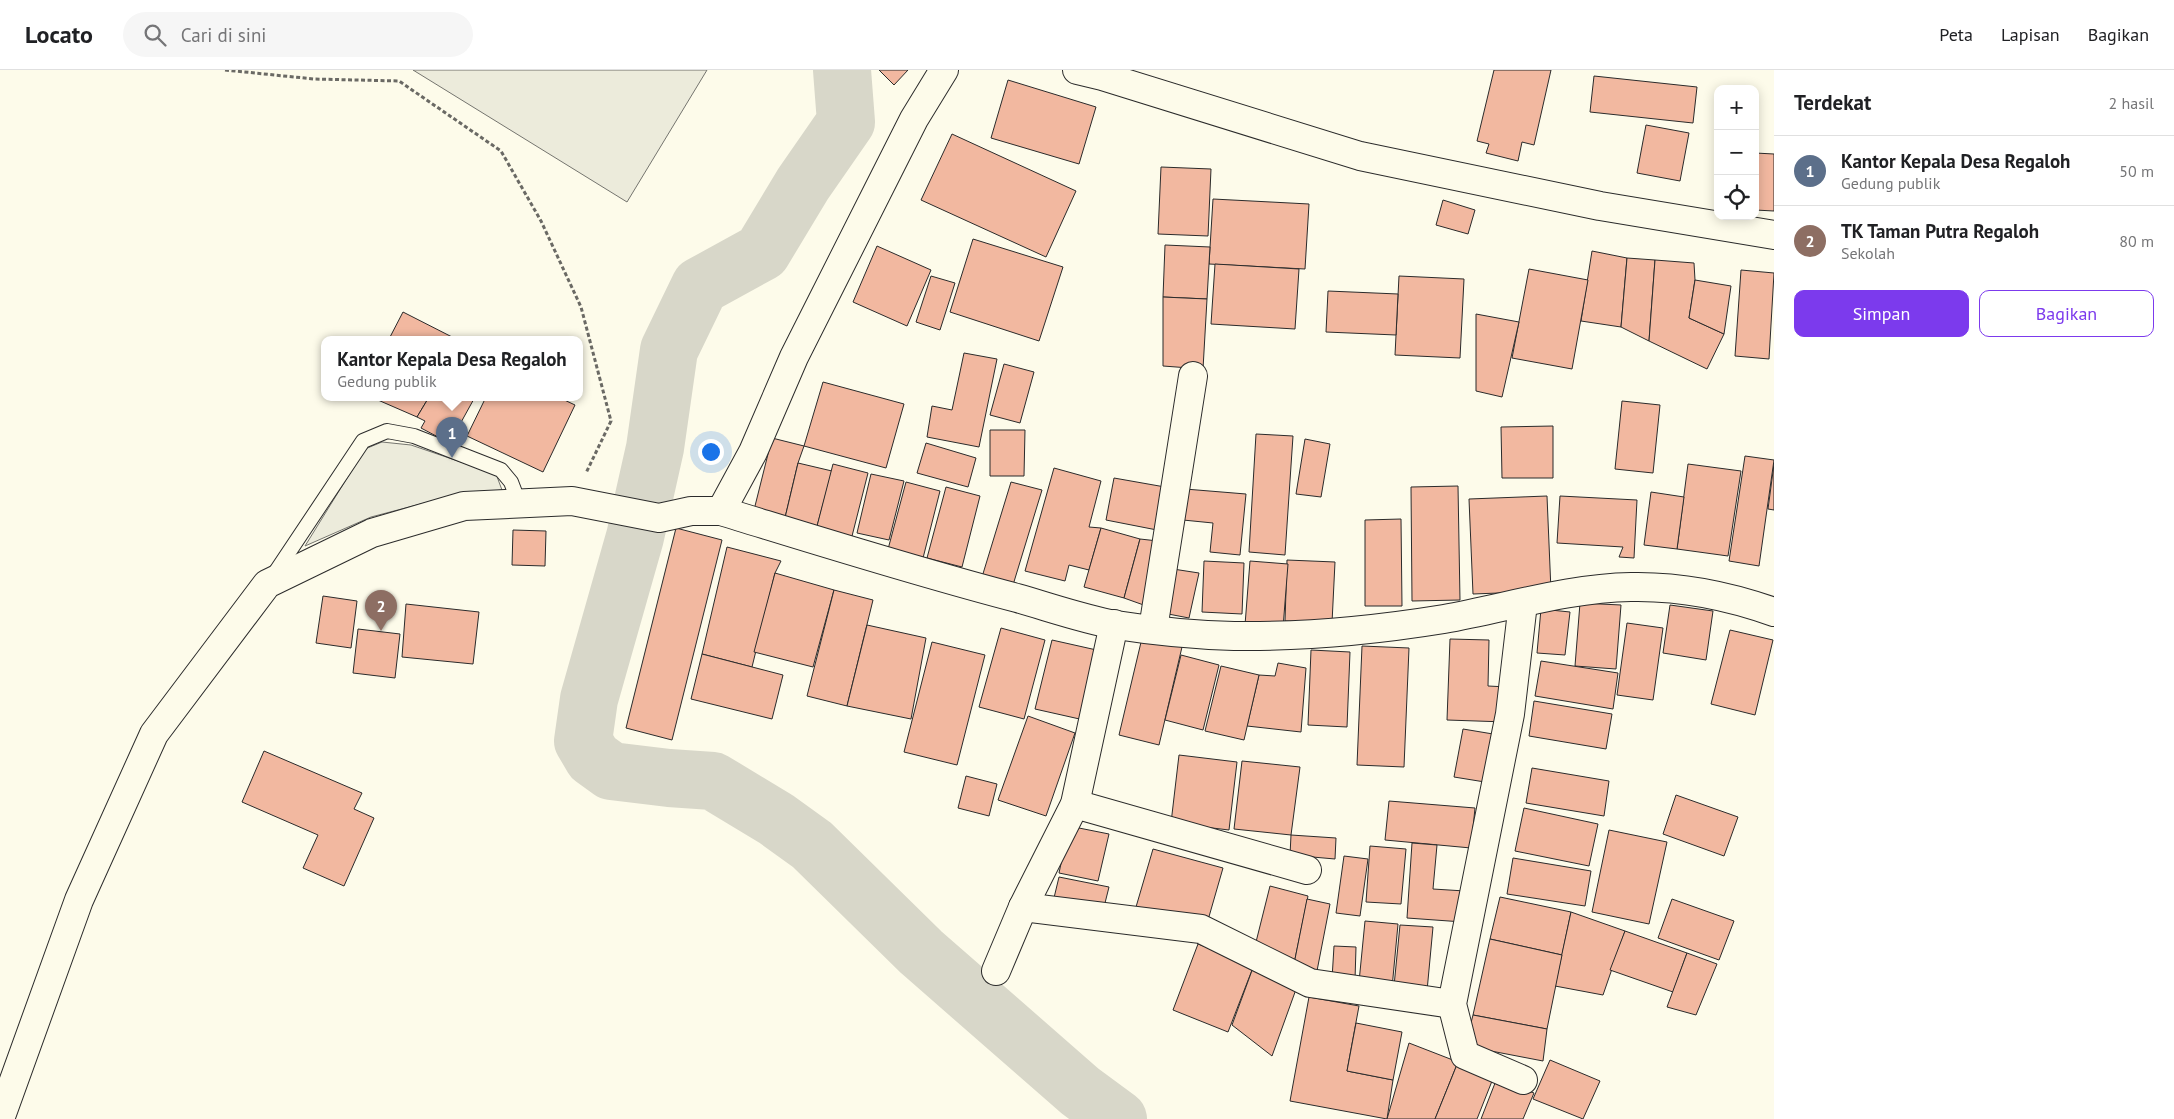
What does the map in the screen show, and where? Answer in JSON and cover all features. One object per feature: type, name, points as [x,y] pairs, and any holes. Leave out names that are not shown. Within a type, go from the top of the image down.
[{"type":"street","points":[[721,511],[753,452],[794,357],[887,172],[914,119],[944,70]]},
{"type":"street","points":[[1077,70],[1102,76],[1360,156],[1600,206],[1774,234]]},
{"type":"street","points":[[1153,629],[1193,376]]},
{"type":"street","points":[[0,1119],[79,900],[154,734],[268,584],[372,533],[464,506],[572,501],[659,518],[691,511],[721,511],[949,581],[1114,624],[1233,636],[1285,636],[1441,619],[1596,590],[1632,587],[1667,589],[1721,596],[1774,612]]},
{"type":"street","points":[[1523,603],[1510,714],[1452,1004],[1466,1054],[1523,1080]]},
{"type":"street","points":[[996,971],[1023,907],[1075,804],[1114,624]]},
{"type":"street","points":[[1075,804],[1307,870]]},
{"type":"street","points":[[1023,907],[1200,929],[1310,983],[1452,1004]]},
{"type":"lane","points":[[268,584],[363,441],[387,431],[414,436],[501,470],[511,482],[519,503]]},
{"type":"path","points":[[225,70],[314,79],[399,81],[501,151],[541,221],[581,307],[611,421],[572,501]]},
{"type":"shaded area","points":[[413,70],[707,70],[627,202]]},
{"type":"shaded area","points":[[382,442],[411,445],[496,474],[502,490],[451,496],[371,517],[305,546],[365,449]]},
{"type":"building","points":[[879,70],[908,70],[894,85]]},
{"type":"building","points":[[1494,70],[1551,70],[1534,145],[1522,142],[1518,161],[1486,153],[1489,144],[1477,141]]},
{"type":"building","points":[[1594,76],[1697,87],[1693,123],[1590,112]]},
{"type":"building","points":[[1008,80],[1096,107],[1079,164],[991,138]]},
{"type":"building","points":[[1646,125],[1689,133],[1680,181],[1637,173]]},
{"type":"building","points":[[952,134],[1076,191],[1046,257],[921,200]]},
{"type":"building","points":[[1759,153],[1774,154],[1774,211],[1759,210]]},
{"type":"building","points":[[1161,167],[1211,169],[1208,236],[1158,234]]},
{"type":"building","points":[[1213,199],[1309,204],[1305,269],[1209,264]]},
{"type":"building","points":[[1443,200],[1475,210],[1468,234],[1436,225]]},
{"type":"building","points":[[973,239],[1063,267],[1039,341],[950,312]]},
{"type":"building","points":[[1165,245],[1210,247],[1207,299],[1163,297]]},
{"type":"building","points":[[877,246],[931,270],[907,326],[853,302]]},
{"type":"building","points":[[1592,251],[1627,258],[1621,327],[1581,321]]},
{"type":"building","points":[[1627,258],[1655,260],[1649,341],[1621,327]]},
{"type":"building","points":[[1655,260],[1694,263],[1695,280],[1689,318],[1724,334],[1707,369],[1649,341]]},
{"type":"building","points":[[1215,264],[1299,269],[1295,329],[1211,324]]},
{"type":"building","points":[[1529,269],[1588,280],[1572,369],[1512,358]]},
{"type":"building","points":[[1741,270],[1774,273],[1769,359],[1735,356]]},
{"type":"building","points":[[931,276],[955,283],[940,330],[916,322]]},
{"type":"building","points":[[1399,276],[1464,279],[1460,358],[1395,355]]},
{"type":"building","points":[[1695,280],[1731,286],[1724,334],[1689,318]]},
{"type":"building","points":[[1328,291],[1398,294],[1396,335],[1326,332]]},
{"type":"building","points":[[1163,297],[1207,299],[1203,369],[1163,366]]},
{"type":"building","points":[[403,312],[450,336],[391,336]]},
{"type":"building","points":[[1476,314],[1519,322],[1502,397],[1476,391]]},
{"type":"building","points":[[964,353],[997,359],[979,447],[927,437],[932,406],[952,410]]},
{"type":"building","points":[[1004,364],[1034,372],[1020,423],[990,415]]},
{"type":"building","points":[[823,382],[904,404],[886,468],[804,446]]},
{"type":"building","points":[[380,401],[427,401],[417,417]]},
{"type":"building","points":[[427,401],[473,401],[454,435],[443,428],[438,437],[421,428],[425,421],[417,417]]},
{"type":"building","points":[[484,401],[566,401],[575,405],[543,472],[467,436]]},
{"type":"building","points":[[1622,401],[1660,405],[1653,473],[1615,469]]},
{"type":"building","points":[[1553,426],[1553,478],[1502,478],[1501,427]]},
{"type":"building","points":[[990,430],[1025,430],[1024,476],[990,476]]},
{"type":"building","points":[[1256,434],[1293,436],[1285,555],[1249,552]]},
{"type":"building","points":[[772,438],[804,446],[784,522],[753,514]]},
{"type":"building","points":[[1305,439],[1330,444],[1321,497],[1296,494]]},
{"type":"building","points":[[926,443],[976,458],[968,487],[917,473]]},
{"type":"building","points":[[1745,456],[1774,460],[1759,566],[1729,561]]},
{"type":"building","points":[[798,463],[832,471],[816,530],[784,522]]},
{"type":"building","points":[[833,464],[868,473],[850,544],[816,530]]},
{"type":"building","points":[[1688,464],[1741,471],[1728,556],[1677,549]]},
{"type":"building","points":[[1774,464],[1774,510],[1768,509]]},
{"type":"building","points":[[1054,468],[1101,481],[1089,527],[1101,528],[1089,570],[1069,565],[1065,581],[1025,571]]},
{"type":"building","points":[[871,474],[904,481],[889,540],[857,533]]},
{"type":"building","points":[[1114,478],[1165,487],[1157,530],[1106,520]]},
{"type":"building","points":[[906,482],[940,491],[922,562],[887,553]]},
{"type":"building","points":[[1011,482],[1042,490],[1013,585],[982,577]]},
{"type":"building","points":[[1458,486],[1460,600],[1412,601],[1411,487]]},
{"type":"building","points":[[946,487],[980,496],[962,567],[927,558]]},
{"type":"building","points":[[1185,489],[1246,494],[1240,555],[1210,552],[1213,523],[1183,520]]},
{"type":"building","points":[[1651,492],[1684,497],[1677,549],[1644,545]]},
{"type":"building","points":[[1547,496],[1551,591],[1473,594],[1469,499]]},
{"type":"building","points":[[1560,496],[1637,500],[1634,558],[1619,557],[1623,547],[1557,543]]},
{"type":"building","points":[[1401,519],[1402,606],[1365,606],[1365,520]]},
{"type":"building","points":[[676,528],[722,540],[672,740],[626,728]]},
{"type":"building","points":[[1101,528],[1140,539],[1124,598],[1084,587]]},
{"type":"building","points":[[513,530],[546,531],[545,566],[512,565]]},
{"type":"building","points":[[1140,539],[1158,541],[1152,608],[1124,598]]},
{"type":"building","points":[[727,547],[781,561],[775,573],[752,667],[702,654]]},
{"type":"building","points":[[1287,560],[1335,562],[1332,623],[1285,621]]},
{"type":"building","points":[[1204,561],[1244,563],[1242,614],[1202,612]]},
{"type":"building","points":[[1250,561],[1288,564],[1283,628],[1245,625]]},
{"type":"building","points":[[1173,569],[1199,573],[1189,618],[1163,613]]},
{"type":"building","points":[[775,573],[834,590],[813,667],[754,652]]},
{"type":"building","points":[[834,590],[873,600],[847,706],[807,696]]},
{"type":"building","points":[[323,596],[357,601],[351,648],[316,643]]},
{"type":"building","points":[[1580,603],[1621,605],[1616,669],[1575,666]]},
{"type":"building","points":[[406,604],[479,612],[473,664],[402,657]]},
{"type":"building","points":[[1670,605],[1713,611],[1706,660],[1663,653]]},
{"type":"building","points":[[1541,609],[1570,612],[1565,655],[1537,653]]},
{"type":"building","points":[[1627,623],[1663,628],[1653,700],[1617,695]]},
{"type":"building","points":[[867,625],[926,638],[911,719],[847,706]]},
{"type":"building","points":[[1001,628],[1045,640],[1024,719],[979,707]]},
{"type":"building","points":[[358,629],[400,634],[395,678],[353,673]]},
{"type":"building","points":[[1730,630],[1773,640],[1755,715],[1711,704]]},
{"type":"building","points":[[1142,638],[1182,647],[1159,745],[1119,735]]},
{"type":"building","points":[[1450,639],[1489,640],[1488,686],[1508,687],[1506,722],[1447,720]]},
{"type":"building","points":[[1052,640],[1101,651],[1084,720],[1035,709]]},
{"type":"building","points":[[932,642],[985,655],[957,765],[904,752]]},
{"type":"building","points":[[1362,646],[1409,648],[1404,767],[1357,765]]},
{"type":"building","points":[[1311,650],[1350,652],[1347,727],[1308,725]]},
{"type":"building","points":[[702,654],[783,675],[772,719],[691,699]]},
{"type":"building","points":[[1181,655],[1219,665],[1203,730],[1165,720]]},
{"type":"building","points":[[1541,661],[1618,673],[1613,709],[1535,696]]},
{"type":"building","points":[[1278,663],[1306,668],[1301,732],[1247,726],[1259,675],[1275,676]]},
{"type":"building","points":[[1221,666],[1259,675],[1244,740],[1205,731]]},
{"type":"building","points":[[1534,701],[1612,714],[1606,749],[1529,736]]},
{"type":"building","points":[[1028,716],[1075,733],[1046,816],[998,800]]},
{"type":"building","points":[[1463,729],[1499,735],[1491,783],[1454,777]]},
{"type":"building","points":[[264,751],[362,793],[354,809],[374,818],[344,886],[303,868],[318,835],[242,802]]},
{"type":"building","points":[[1179,755],[1237,762],[1229,830],[1171,823]]},
{"type":"building","points":[[1242,761],[1300,767],[1291,835],[1234,829]]},
{"type":"building","points":[[1532,768],[1609,781],[1604,816],[1526,803]]},
{"type":"building","points":[[966,776],[997,784],[989,816],[958,808]]},
{"type":"building","points":[[1676,795],[1738,817],[1724,856],[1663,834]]},
{"type":"building","points":[[1389,801],[1475,808],[1471,848],[1385,840]]},
{"type":"building","points":[[1524,808],[1598,824],[1589,866],[1515,851]]},
{"type":"building","points":[[1069,826],[1109,834],[1098,881],[1059,873]]},
{"type":"building","points":[[1609,830],[1667,842],[1649,924],[1592,912]]},
{"type":"building","points":[[1291,835],[1336,838],[1335,859],[1290,855]]},
{"type":"building","points":[[1412,843],[1437,845],[1433,889],[1465,891],[1463,922],[1407,918]]},
{"type":"building","points":[[1370,846],[1406,849],[1401,904],[1366,902]]},
{"type":"building","points":[[1153,849],[1223,868],[1206,927],[1136,907]]},
{"type":"building","points":[[1344,856],[1368,859],[1360,916],[1336,913]]},
{"type":"building","points":[[1513,858],[1591,871],[1585,906],[1507,894]]},
{"type":"building","points":[[1059,877],[1109,887],[1103,911],[1053,902]]},
{"type":"building","points":[[1270,886],[1308,896],[1294,964],[1253,954]]},
{"type":"building","points":[[1500,897],[1571,912],[1562,955],[1490,939]]},
{"type":"building","points":[[1307,899],[1330,904],[1316,976],[1294,964]]},
{"type":"building","points":[[1672,899],[1734,921],[1719,960],[1658,938]]},
{"type":"building","points":[[1571,912],[1625,931],[1603,995],[1555,986]]},
{"type":"building","points":[[1365,921],[1398,924],[1392,988],[1359,982]]},
{"type":"building","points":[[1400,925],[1433,927],[1427,991],[1394,986]]},
{"type":"building","points":[[1625,931],[1687,953],[1673,992],[1610,970]]},
{"type":"building","points":[[1490,939],[1562,955],[1547,1029],[1473,1015]]},
{"type":"building","points":[[1198,944],[1254,965],[1228,1032],[1173,1010]]},
{"type":"building","points":[[1334,946],[1356,947],[1355,980],[1332,979]]},
{"type":"building","points":[[1687,953],[1717,964],[1696,1015],[1667,1007]]},
{"type":"building","points":[[1254,965],[1299,981],[1272,1056],[1232,1025]]},
{"type":"building","points":[[1309,997],[1359,1006],[1347,1071],[1393,1080],[1387,1119],[1290,1101]]},
{"type":"building","points":[[1473,1015],[1547,1029],[1543,1061],[1465,1046]]},
{"type":"building","points":[[1356,1023],[1402,1032],[1393,1080],[1347,1071]]},
{"type":"building","points":[[1409,1043],[1458,1062],[1435,1119],[1387,1119]]},
{"type":"building","points":[[1550,1060],[1600,1081],[1583,1119],[1533,1099]]},
{"type":"building","points":[[1458,1062],[1494,1076],[1477,1119],[1435,1119]]},
{"type":"building","points":[[1497,1078],[1534,1093],[1523,1119],[1481,1119]]},
{"type":"waterway","points":[[842,70],[846,122],[803,184],[762,252],[700,286],[669,350],[655,448],[635,537],[589,699],[583,741],[593,758],[611,771],[713,781],[776,819],[812,845],[921,952],[1080,1091],[1118,1119]]},
{"type":"place","name":"Kantor Kepala Desa Regaloh","points":[[452,458]]},
{"type":"place","name":"TK Taman Putra Regaloh","points":[[381,631]]}]
